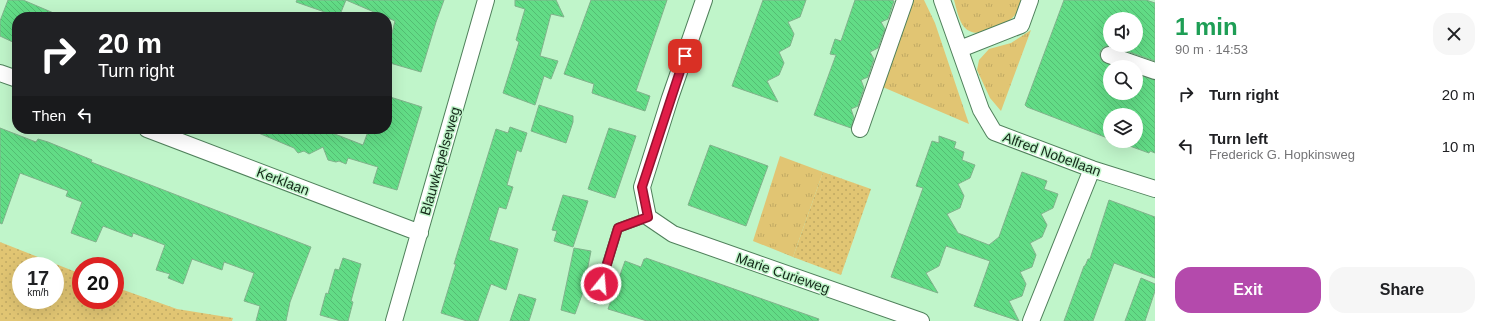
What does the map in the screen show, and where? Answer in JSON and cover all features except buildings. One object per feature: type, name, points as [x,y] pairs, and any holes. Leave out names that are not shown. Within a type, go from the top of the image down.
[{"type":"street","name":"Blauwkapelseweg","points":[[394,321],[486,0]]},
{"type":"street","points":[[648,217],[642,187],[670,98],[704,0]]},
{"type":"street","points":[[860,129],[905,0]]},
{"type":"street","name":"Alfred Nobellaan","points":[[942,0],[981,110],[994,132],[1092,169],[1155,189]]},
{"type":"street","points":[[960,49],[1022,25],[1030,0]]},
{"type":"street","points":[[1109,54],[1155,71]]},
{"type":"street","points":[[0,73],[12,77]]},
{"type":"street","name":"Kerklaan","points":[[160,134],[420,233]]},
{"type":"street","points":[[1031,321],[1092,169]]},
{"type":"street","name":"Marie Curieweg","points":[[648,217],[673,234],[921,321]]},
{"type":"lane","points":[[596,299],[618,228],[648,217]]},
{"type":"green space","points":[[909,0],[924,0],[935,23],[969,124],[878,85]]},
{"type":"green space","points":[[954,0],[1027,0],[1015,15],[1006,23],[995,29],[977,33],[966,29],[962,24]]},
{"type":"green space","points":[[1031,30],[1001,111],[990,98],[977,70],[979,60],[989,49],[1011,43]]},
{"type":"green space","points":[[780,156],[823,172],[793,257],[753,241]]},
{"type":"green space","points":[[823,172],[871,189],[841,275],[793,257]]},
{"type":"green space","points":[[0,242],[38,257],[12,257],[12,309],[64,309],[64,267],[72,270],[72,309],[124,309],[124,290],[177,309],[233,318],[232,321],[0,321]]},
{"type":"route","points":[[601,284],[618,228],[648,217],[642,187],[685,56]]}]
